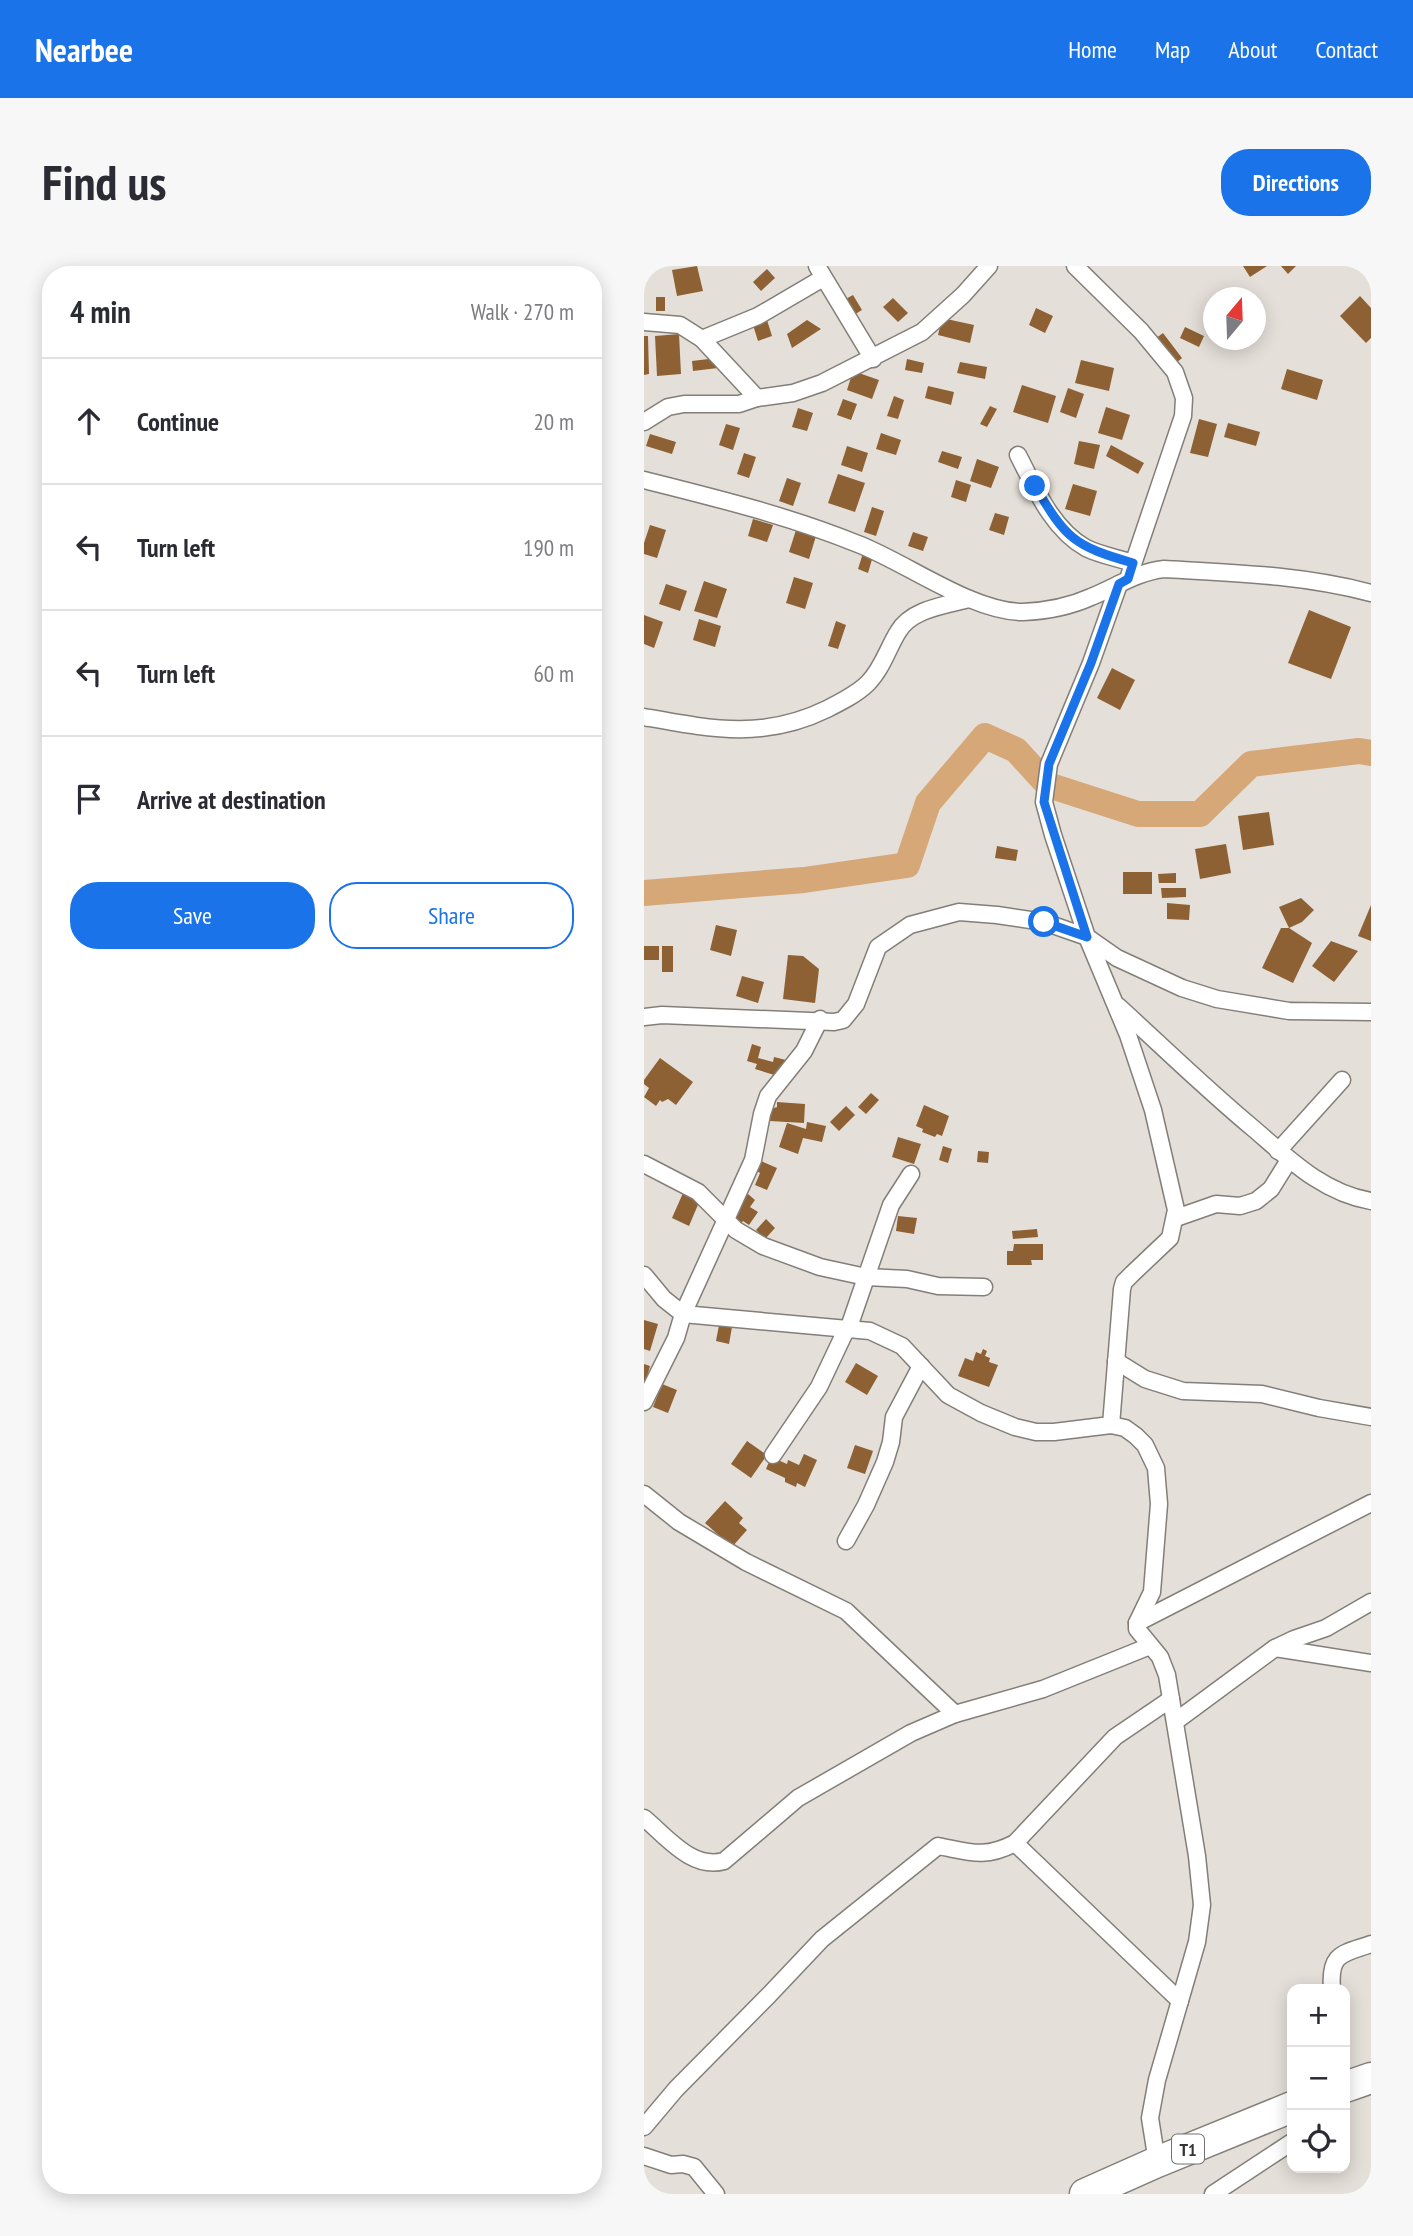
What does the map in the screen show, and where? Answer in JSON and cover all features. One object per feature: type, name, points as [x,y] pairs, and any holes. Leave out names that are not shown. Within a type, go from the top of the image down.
[{"type":"highway","name":"T1","points":[[1085,2194],[1287,2109]]},
{"type":"street","points":[[644,422],[668,407],[684,404],[739,404],[757,398],[793,393],[822,383],[922,332],[963,295],[989,266]]},
{"type":"street","points":[[1075,266],[1141,331],[1175,372],[1184,398],[1183,416],[1133,563],[1049,764],[1044,802],[1087,937],[1115,1004],[1153,1110],[1172,1189],[1176,1218],[1170,1238],[1125,1282],[1119,1304],[1111,1425]]},
{"type":"street","points":[[702,339],[758,316],[820,272],[873,359]]},
{"type":"street","points":[[644,322],[671,322],[702,339],[757,398]]},
{"type":"street","points":[[1018,455],[1052,517],[1068,534],[1093,551],[1133,563]]},
{"type":"street","points":[[644,480],[814,527],[862,545],[969,599],[1003,610],[1038,611],[1088,599],[1148,571],[1164,569],[1309,579],[1371,593]]},
{"type":"street","points":[[644,717],[724,729],[763,729],[793,724],[850,696],[869,682],[899,630],[916,615],[969,599]]},
{"type":"street","points":[[644,1017],[663,1015],[820,1019],[834,1022],[843,1020],[849,1014],[878,947],[910,925],[959,912],[1044,922],[1087,937],[1117,958],[1204,996],[1289,1011],[1371,1012]]},
{"type":"street","points":[[1115,1004],[1284,1155],[1327,1186],[1371,1201]]},
{"type":"street","points":[[644,1402],[676,1338],[683,1314],[753,1160],[768,1096],[804,1051],[820,1019]]},
{"type":"street","points":[[1176,1218],[1216,1204],[1240,1206],[1256,1201],[1271,1189],[1284,1155],[1342,1080]]},
{"type":"street","points":[[644,1164],[698,1192],[736,1230],[762,1246],[820,1267],[866,1277],[907,1279],[938,1286],[984,1287]]},
{"type":"street","points":[[773,1455],[819,1387],[847,1330],[891,1205],[911,1174]]},
{"type":"street","points":[[644,1275],[664,1299],[683,1314],[870,1331],[880,1335],[902,1346],[948,1395],[981,1413],[1016,1427],[1036,1432],[1054,1432],[1111,1425],[1125,1428],[1145,1445],[1156,1468],[1159,1504],[1152,1592],[1137,1623],[1139,1634],[1164,1663],[1176,1721],[1202,1905],[1197,1942],[1157,2080],[1150,2118],[1157,2162]]},
{"type":"street","points":[[1116,1361],[1145,1379],[1183,1391],[1262,1394],[1371,1417]]},
{"type":"street","points":[[846,1541],[866,1505],[888,1452],[894,1417],[921,1366]]},
{"type":"street","points":[[644,1494],[679,1522],[746,1562],[846,1611],[955,1714]]},
{"type":"street","points":[[1137,1623],[1371,1503]]},
{"type":"street","points":[[1176,1721],[1275,1648],[1326,1628],[1371,1602]]},
{"type":"street","points":[[644,1818],[693,1859],[713,1864],[724,1861],[798,1798],[911,1733],[955,1714],[1043,1689],[1150,1646]]},
{"type":"street","points":[[1275,1648],[1371,1663]]},
{"type":"street","points":[[644,2127],[676,2089],[822,1939],[938,1846],[987,1854],[998,1852],[1015,1843],[1115,1737],[1171,1699]]},
{"type":"street","points":[[1015,1843],[1180,2001]]},
{"type":"street","points":[[1332,1984],[1334,1964],[1339,1955],[1371,1944]]},
{"type":"street","points":[[1350,2095],[1362,2081]]},
{"type":"street","points":[[1213,2194],[1287,2145]]},
{"type":"street","points":[[644,2156],[671,2165],[694,2167],[716,2194]]},
{"type":"building","points":[[697,266],[703,291],[677,296],[672,270]]},
{"type":"building","points":[[1243,266],[1267,266],[1250,277]]},
{"type":"building","points":[[1281,266],[1296,266],[1288,274]]},
{"type":"building","points":[[767,269],[775,278],[761,291],[753,282]]},
{"type":"building","points":[[853,295],[862,310],[852,316],[842,301]]},
{"type":"building","points":[[1360,296],[1371,308],[1371,338],[1366,343],[1340,316]]},
{"type":"building","points":[[656,297],[665,297],[665,311],[656,311]]},
{"type":"building","points":[[893,298],[908,313],[898,322],[883,307]]},
{"type":"building","points":[[1036,308],[1053,316],[1045,333],[1029,325]]},
{"type":"building","points":[[942,318],[974,325],[970,343],[938,335]]},
{"type":"building","points":[[767,320],[772,336],[758,341],[753,325]]},
{"type":"building","points":[[807,320],[821,329],[792,348],[787,334]]},
{"type":"building","points":[[1185,327],[1203,336],[1199,347],[1180,338]]},
{"type":"building","points":[[1163,333],[1182,358],[1175,364],[1155,339]]},
{"type":"building","points":[[679,334],[681,374],[657,376],[655,336]]},
{"type":"building","points":[[644,336],[648,336],[649,374],[644,375]]},
{"type":"building","points":[[717,358],[718,368],[693,371],[692,361]]},
{"type":"building","points":[[907,359],[924,363],[922,373],[905,370]]},
{"type":"building","points":[[1081,360],[1114,368],[1109,391],[1075,383]]},
{"type":"building","points":[[960,362],[987,367],[985,379],[957,373]]},
{"type":"building","points":[[1287,369],[1323,380],[1317,400],[1281,389]]},
{"type":"building","points":[[853,371],[879,380],[872,399],[847,390]]},
{"type":"building","points":[[1022,385],[1056,396],[1048,423],[1013,412]]},
{"type":"building","points":[[928,386],[954,392],[951,405],[925,398]]},
{"type":"building","points":[[1068,388],[1084,394],[1076,418],[1060,412]]},
{"type":"building","points":[[894,396],[904,400],[898,419],[887,416]]},
{"type":"building","points":[[843,399],[857,404],[851,420],[837,415]]},
{"type":"building","points":[[990,406],[997,409],[987,427],[980,424]]},
{"type":"building","points":[[1106,407],[1130,415],[1122,440],[1098,433]]},
{"type":"building","points":[[798,408],[813,413],[807,431],[792,427]]},
{"type":"building","points":[[1199,419],[1217,424],[1208,457],[1190,453]]},
{"type":"building","points":[[1228,423],[1260,432],[1256,446],[1224,437]]},
{"type":"building","points":[[726,424],[740,428],[733,450],[719,445]]},
{"type":"building","points":[[881,433],[901,440],[896,455],[876,449]]},
{"type":"building","points":[[650,434],[676,442],[672,454],[646,446]]},
{"type":"building","points":[[1079,441],[1100,445],[1094,469],[1074,464]]},
{"type":"building","points":[[1111,445],[1144,463],[1138,474],[1106,456]]},
{"type":"building","points":[[847,446],[868,453],[862,472],[841,465]]},
{"type":"building","points":[[942,451],[962,457],[958,469],[938,462]]},
{"type":"building","points":[[744,453],[756,457],[749,478],[737,474]]},
{"type":"building","points":[[977,459],[999,467],[991,488],[970,481]]},
{"type":"building","points":[[838,474],[865,483],[855,512],[828,503]]},
{"type":"building","points":[[787,478],[801,483],[793,506],[779,501]]},
{"type":"building","points":[[956,480],[971,485],[966,502],[951,497]]},
{"type":"building","points":[[1073,484],[1097,491],[1090,516],[1065,509]]},
{"type":"building","points":[[872,507],[884,511],[876,536],[864,532]]},
{"type":"building","points":[[995,513],[1009,517],[1004,535],[989,530]]},
{"type":"building","points":[[753,519],[773,525],[767,542],[748,536]]},
{"type":"building","points":[[650,525],[666,530],[657,558],[644,554],[644,543]]},
{"type":"building","points":[[796,530],[816,536],[809,559],[789,552]]},
{"type":"building","points":[[913,532],[928,537],[923,551],[908,546]]},
{"type":"building","points":[[863,553],[873,556],[868,573],[858,569]]},
{"type":"building","points":[[794,577],[813,583],[805,609],[786,603]]},
{"type":"building","points":[[704,581],[727,589],[717,618],[694,611]]},
{"type":"building","points":[[666,584],[687,591],[680,611],[659,604]]},
{"type":"building","points":[[1309,610],[1351,627],[1331,679],[1288,663]]},
{"type":"building","points":[[644,615],[663,622],[654,648],[644,644]]},
{"type":"building","points":[[699,619],[721,626],[715,647],[693,640]]},
{"type":"building","points":[[836,621],[846,625],[838,649],[828,646]]},
{"type":"building","points":[[1112,668],[1135,680],[1120,710],[1097,698]]},
{"type":"building","points":[[1269,812],[1274,845],[1243,850],[1238,816]]},
{"type":"building","points":[[1226,844],[1231,873],[1200,879],[1195,849]]},
{"type":"building","points":[[997,846],[1018,850],[1016,861],[995,858]]},
{"type":"building","points":[[1123,872],[1152,872],[1152,894],[1123,894]]},
{"type":"building","points":[[1176,873],[1176,883],[1159,883],[1158,874]]},
{"type":"building","points":[[1161,888],[1186,888],[1186,897],[1162,898]]},
{"type":"building","points":[[1301,898],[1314,910],[1302,922],[1289,928],[1279,907]]},
{"type":"building","points":[[1167,903],[1190,905],[1189,920],[1167,919]]},
{"type":"building","points":[[1371,905],[1371,941],[1358,936]]},
{"type":"building","points":[[716,925],[737,930],[731,956],[710,950]]},
{"type":"building","points":[[1281,928],[1289,928],[1312,943],[1293,983],[1262,968]]},
{"type":"building","points":[[1331,941],[1358,951],[1334,982],[1312,966]]},
{"type":"building","points":[[644,946],[659,946],[659,960],[644,960]]},
{"type":"building","points":[[662,946],[673,946],[673,972],[662,972]]},
{"type":"building","points":[[788,955],[803,956],[819,969],[815,1003],[783,999]]},
{"type":"building","points":[[742,976],[764,982],[758,1003],[736,996]]},
{"type":"building","points":[[752,1044],[761,1047],[758,1058],[773,1062],[774,1057],[786,1060],[781,1077],[755,1069],[757,1064],[747,1061]]},
{"type":"building","points":[[660,1058],[693,1082],[676,1105],[668,1099],[662,1102],[660,1100],[656,1106],[644,1097],[649,1088],[644,1084],[644,1080]]},
{"type":"building","points":[[871,1093],[879,1100],[866,1114],[858,1107]]},
{"type":"building","points":[[777,1102],[805,1104],[804,1123],[770,1121],[771,1109],[777,1107]]},
{"type":"building","points":[[924,1105],[949,1116],[942,1136],[937,1134],[935,1137],[922,1132],[923,1129],[916,1126]]},
{"type":"building","points":[[846,1106],[855,1115],[839,1131],[830,1122]]},
{"type":"building","points":[[807,1122],[826,1126],[822,1142],[803,1138],[798,1154],[779,1147],[787,1123],[806,1129]]},
{"type":"building","points":[[898,1137],[921,1144],[914,1164],[892,1157]]},
{"type":"building","points":[[943,1146],[952,1149],[948,1163],[939,1160]]},
{"type":"building","points":[[978,1151],[989,1152],[988,1163],[977,1162]]},
{"type":"building","points":[[761,1161],[777,1168],[767,1190],[755,1185]]},
{"type":"building","points":[[683,1193],[700,1200],[689,1226],[672,1218]]},
{"type":"building","points":[[748,1194],[755,1200],[750,1207],[758,1212],[749,1225],[743,1221],[740,1224],[731,1218]]},
{"type":"building","points":[[898,1216],[917,1218],[914,1234],[896,1231]]},
{"type":"building","points":[[766,1219],[775,1228],[765,1239],[756,1230]]},
{"type":"building","points":[[1037,1229],[1038,1237],[1013,1239],[1012,1231]]},
{"type":"building","points":[[1014,1244],[1043,1244],[1043,1260],[1031,1260],[1032,1265],[1007,1265],[1007,1251],[1013,1251]]},
{"type":"building","points":[[644,1320],[658,1324],[650,1351],[644,1349]]},
{"type":"building","points":[[719,1325],[732,1327],[729,1344],[716,1341]]},
{"type":"building","points":[[983,1349],[987,1351],[985,1356],[990,1358],[989,1362],[998,1365],[989,1387],[958,1376],[965,1358],[973,1361],[976,1352],[981,1354]]},
{"type":"building","points":[[856,1363],[878,1376],[867,1395],[845,1382]]},
{"type":"building","points":[[644,1364],[650,1366],[645,1384],[644,1384]]},
{"type":"building","points":[[662,1384],[677,1390],[668,1413],[653,1407]]},
{"type":"building","points":[[747,1441],[767,1455],[751,1478],[731,1464]]},
{"type":"building","points":[[855,1445],[873,1451],[865,1474],[847,1468]]},
{"type":"building","points":[[804,1454],[817,1460],[805,1487],[797,1483],[796,1487],[785,1482],[785,1478],[766,1469],[771,1457],[787,1464],[788,1460],[799,1465]]},
{"type":"building","points":[[725,1501],[743,1518],[739,1523],[747,1530],[732,1547],[705,1523]]},
{"type":"waterway","points":[[644,893],[804,880],[907,865],[928,803],[985,736],[1016,750],[1048,785],[1138,814],[1200,814],[1251,764],[1359,751],[1371,753]]},
{"type":"route","points":[[1035,486],[1052,517],[1080,544],[1093,551],[1133,563],[1128,579],[1119,584],[1091,663],[1049,764],[1044,802],[1087,937],[1044,922]]}]
